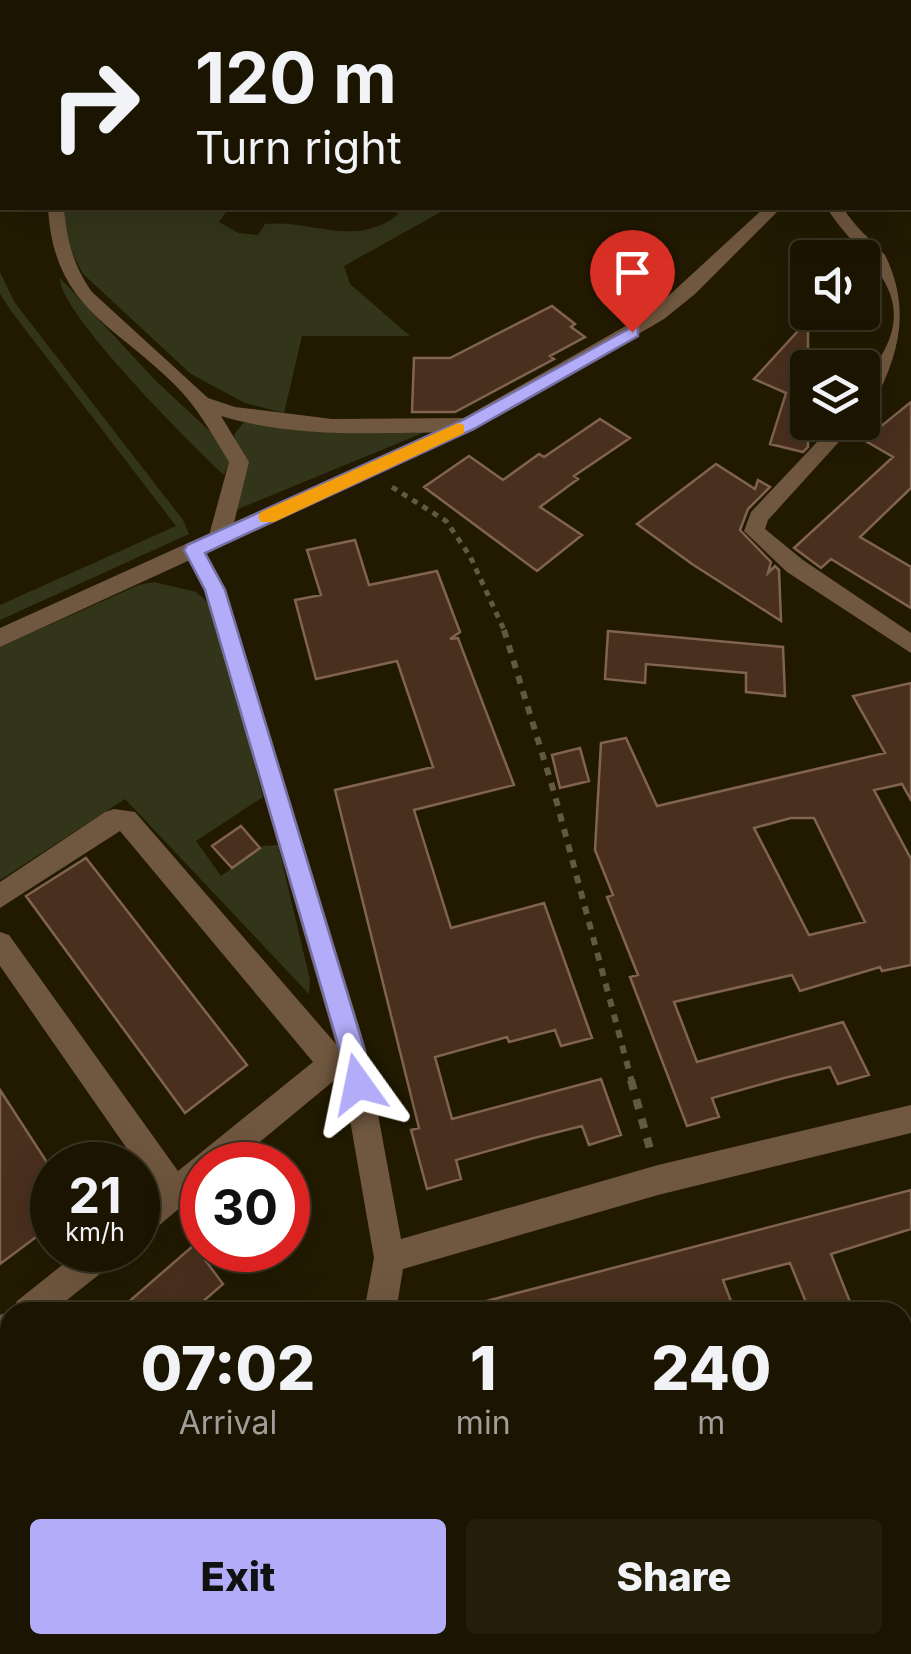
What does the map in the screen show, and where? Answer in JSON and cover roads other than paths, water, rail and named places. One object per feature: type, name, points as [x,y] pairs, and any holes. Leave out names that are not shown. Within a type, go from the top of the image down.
[{"type":"street","points":[[56,210],[57,247],[68,277],[201,402],[238,462],[219,539]]},
{"type":"street","points":[[0,638],[468,425],[658,315],[771,210]]},
{"type":"street","points":[[836,210],[847,228],[882,261],[904,298],[899,338],[880,373]]},
{"type":"street","points":[[201,402],[261,419],[387,426],[468,425]]},
{"type":"street","points":[[831,440],[758,518],[754,530],[795,566],[911,644]]},
{"type":"street","points":[[194,550],[215,590],[342,1056],[389,1258],[382,1302]]},
{"type":"street","points":[[0,896],[114,820],[126,820],[342,1056]]},
{"type":"street","points":[[0,944],[175,1192]]},
{"type":"street","points":[[237,1142],[342,1056]]},
{"type":"street","points":[[389,1258],[658,1180],[911,1119]]},
{"type":"street","points":[[160,1205],[180,1188]]},
{"type":"street","points":[[40,1302],[77,1272]]}]
